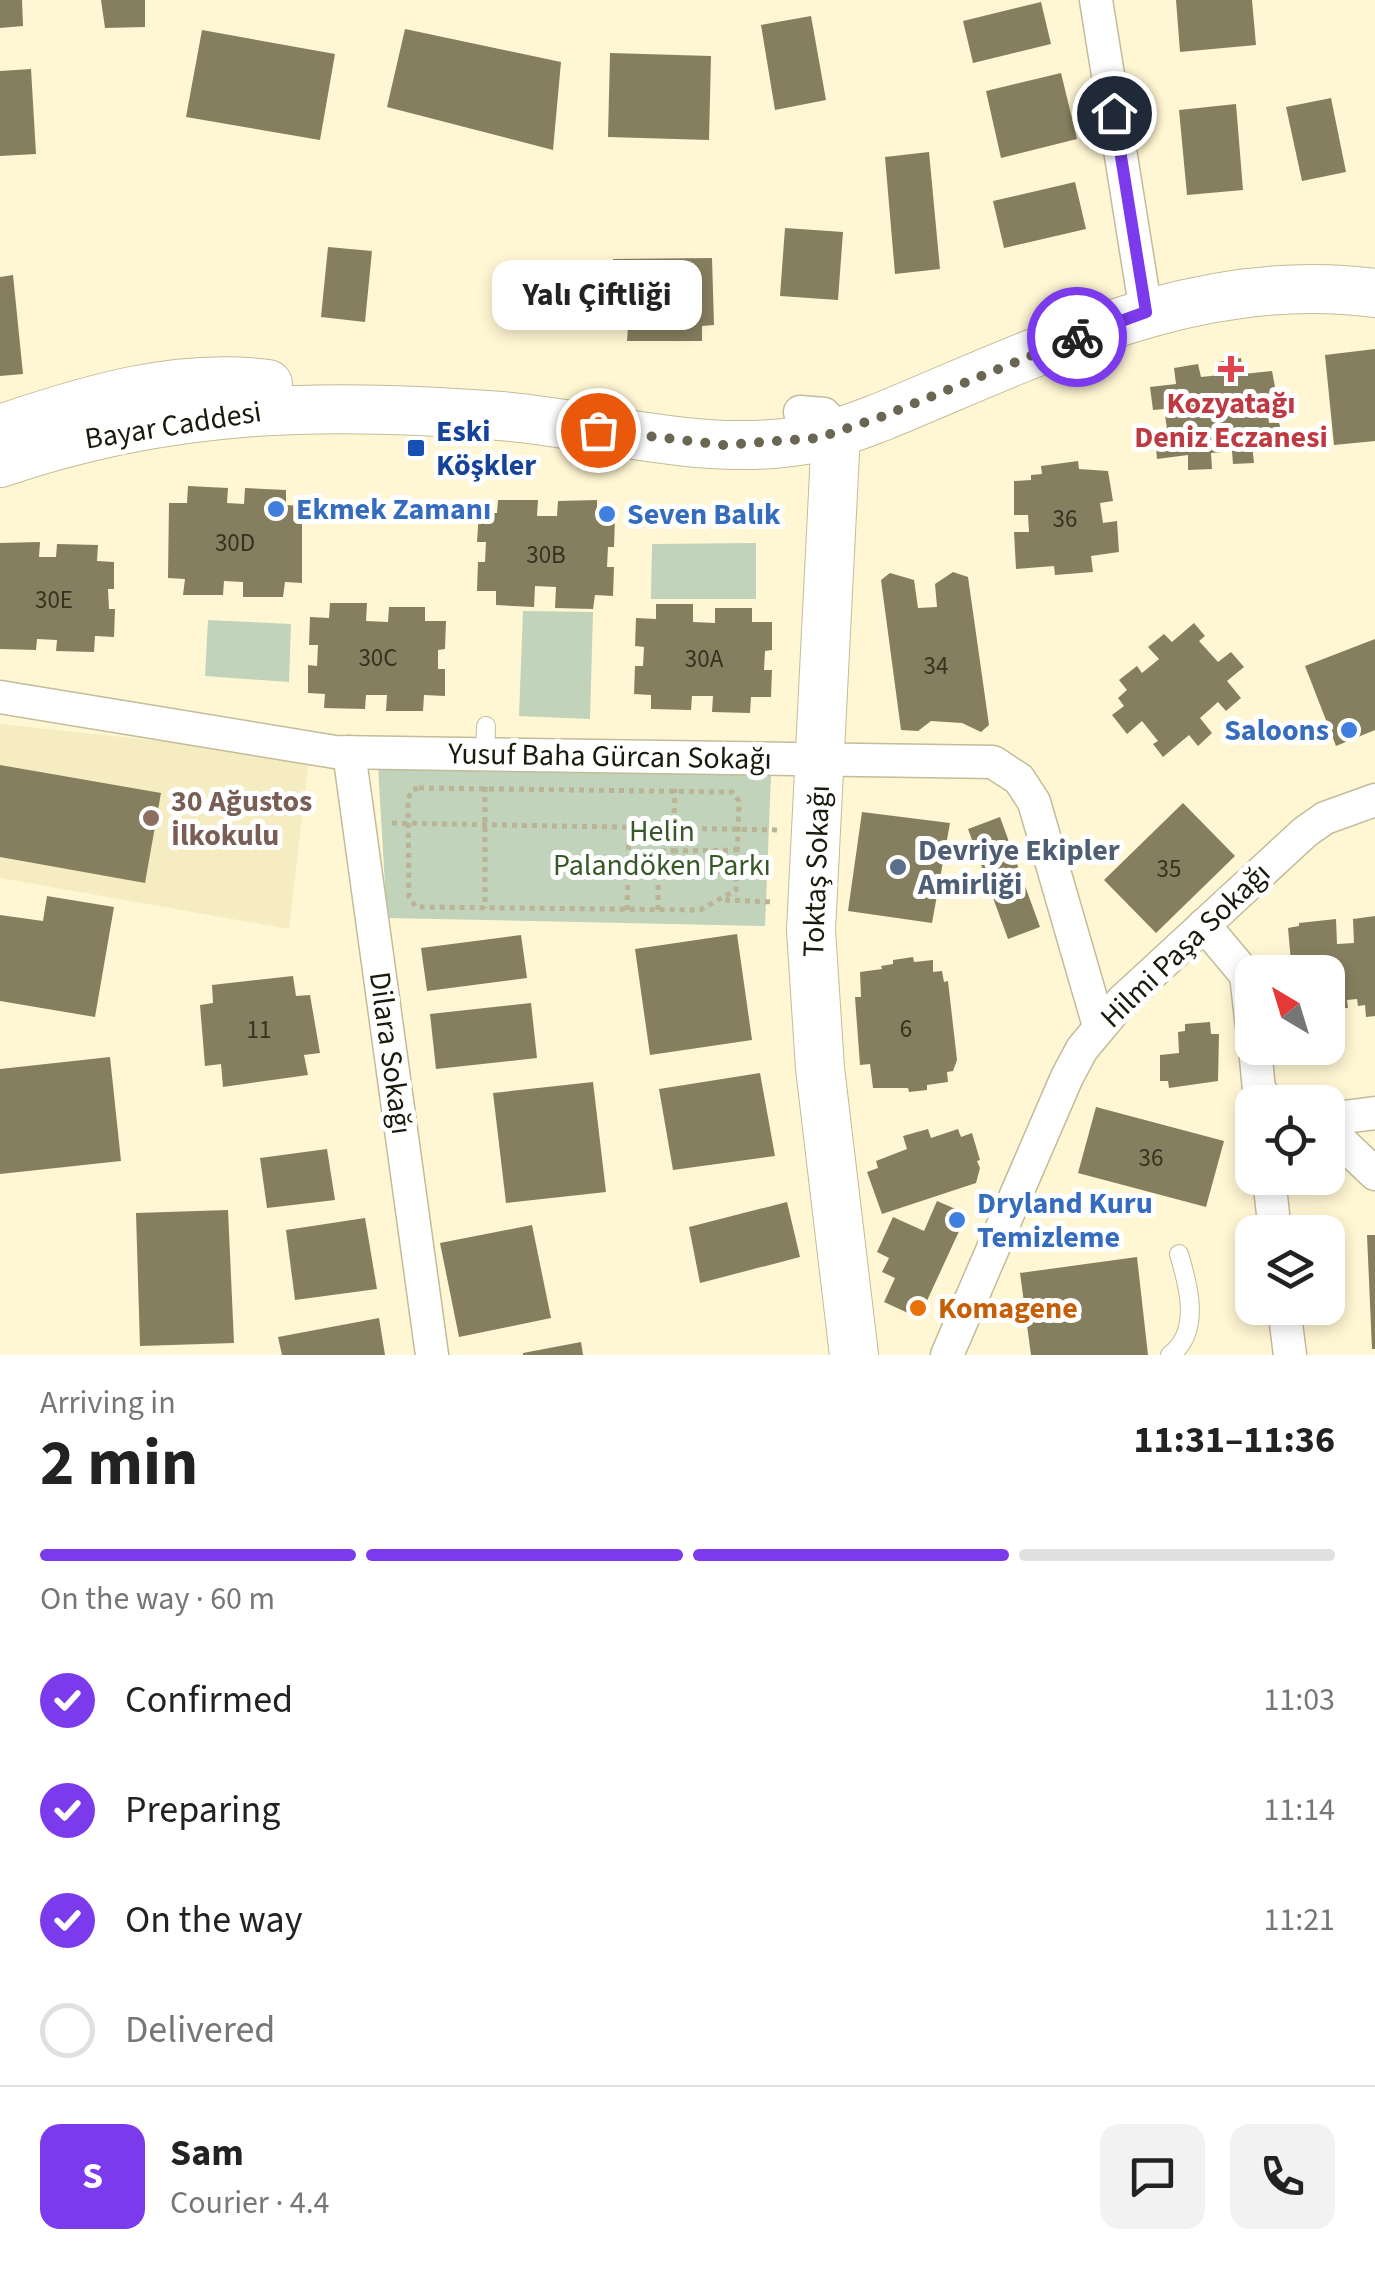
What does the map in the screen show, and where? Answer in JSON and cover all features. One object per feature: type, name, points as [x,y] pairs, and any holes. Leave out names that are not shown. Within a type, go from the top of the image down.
[{"type":"main road","name":"Bayar Caddesi","points":[[561,423],[722,455],[802,440],[840,402],[1145,300],[1261,268],[1375,265]]},
{"type":"main road","name":"Bayar Caddesi","points":[[1145,300],[1287,289],[1375,294]]},
{"type":"main road","name":"Bayar Caddesi","points":[[0,429],[86,402],[198,381],[263,383],[410,410]]},
{"type":"main road","name":"Bayar Caddesi","points":[[0,463],[90,436],[212,413],[276,409],[410,410],[561,423],[818,422]]},
{"type":"main road","name":"Toktaş Sokağı","points":[[818,422],[819,759],[812,904],[820,1068],[854,1355]]},
{"type":"street","points":[[1096,0],[1145,300]]},
{"type":"street","name":"Yusuf Baha Gürcan Sokağı","points":[[0,697],[139,710],[292,746],[349,752],[485,740],[678,756],[993,762],[1019,779],[1038,812],[1099,1026]]},
{"type":"street","name":"Dilara Sokağı","points":[[349,752],[432,1355]]},
{"type":"street","name":"Hilmi Paşa Sokağı","points":[[947,1355],[1066,1077],[1099,1026],[1305,832],[1326,818],[1375,800]]},
{"type":"street","points":[[1204,924],[1235,961]]},
{"type":"street","points":[[1345,1117],[1375,1113]]},
{"type":"street","points":[[1345,1145],[1375,1174]]},
{"type":"street","points":[[1286,1325],[1290,1355]]},
{"type":"lane","points":[[1170,1355],[1182,1346],[1192,1325],[1179,1254]]},
{"type":"path","points":[[485,740],[486,908]]},
{"type":"path","points":[[673,850],[678,756]]},
{"type":"path","points":[[414,789],[675,792],[734,793],[739,801],[736,890],[703,910],[427,909],[412,904],[408,796],[414,789]]},
{"type":"path","points":[[358,823],[816,830]]},
{"type":"path","points":[[627,910],[629,829]]},
{"type":"path","points":[[658,910],[659,853],[738,850]]},
{"type":"path","points":[[718,900],[812,904]]},
{"type":"shaded area","name":"30 Ağustos İlkokulu","points":[[0,724],[309,757],[289,929],[0,878]]},
{"type":"green space","points":[[756,543],[756,599],[651,599],[652,544]]},
{"type":"green space","points":[[523,611],[593,612],[590,719],[519,716]]},
{"type":"green space","points":[[208,620],[291,624],[289,682],[205,676]]},
{"type":"green space","name":"Helin Palandöken Parkı","points":[[378,767],[771,775],[765,926],[387,918]]},
{"type":"building","points":[[0,0],[22,0],[23,26],[0,28]]},
{"type":"building","points":[[101,0],[145,0],[145,27],[105,28]]},
{"type":"building","points":[[1176,0],[1252,0],[1256,45],[1180,52]]},
{"type":"building","points":[[1041,2],[1051,44],[973,63],[963,21]]},
{"type":"building","points":[[811,16],[826,100],[775,110],[761,25]]},
{"type":"building","points":[[405,29],[561,62],[553,150],[387,107]]},
{"type":"building","points":[[202,30],[335,54],[320,140],[186,117]]},
{"type":"building","points":[[610,53],[711,56],[709,140],[608,137]]},
{"type":"building","points":[[31,69],[36,154],[0,156],[0,71]]},
{"type":"building","points":[[1061,73],[1077,139],[1001,158],[986,91]]},
{"type":"building","points":[[1331,98],[1346,172],[1302,181],[1286,107]]},
{"type":"building","points":[[1236,104],[1243,190],[1187,195],[1179,110]]},
{"type":"building","points":[[929,152],[940,269],[895,274],[885,157]]},
{"type":"building","points":[[1075,182],[1086,229],[1004,248],[993,201]]},
{"type":"building","points":[[785,228],[843,232],[838,300],[780,296]]},
{"type":"building","points":[[328,247],[372,251],[365,322],[321,317]]},
{"type":"building","points":[[712,258],[714,325],[702,326],[702,341],[627,341],[628,327],[612,326],[613,259]]},
{"type":"building","points":[[13,275],[23,374],[0,376],[0,277]]},
{"type":"building","points":[[1375,349],[1375,441],[1334,445],[1325,355]]},
{"type":"building","points":[[1241,358],[1243,374],[1272,371],[1276,392],[1266,394],[1269,423],[1279,422],[1283,441],[1252,444],[1254,463],[1233,464],[1232,451],[1211,453],[1212,469],[1188,470],[1188,455],[1157,459],[1155,437],[1168,435],[1164,409],[1153,410],[1150,387],[1176,384],[1174,368],[1198,364],[1201,377],[1220,375],[1218,362]]},
{"type":"building","points":[[1078,461],[1079,469],[1108,471],[1113,501],[1100,503],[1103,523],[1117,521],[1119,552],[1091,556],[1093,572],[1055,575],[1054,566],[1016,569],[1014,532],[1029,532],[1028,515],[1014,515],[1014,481],[1031,480],[1031,475],[1042,474],[1041,466]]},
{"type":"building","points":[[188,486],[228,488],[227,503],[244,504],[245,488],[286,490],[286,505],[302,506],[302,583],[285,582],[283,597],[243,597],[243,582],[224,581],[223,595],[183,595],[185,579],[168,578],[169,503],[187,503]]},
{"type":"building","points":[[498,500],[538,500],[537,516],[557,516],[558,501],[597,500],[597,518],[615,518],[614,547],[608,547],[607,567],[614,567],[613,596],[595,595],[593,609],[555,608],[556,587],[535,586],[534,607],[496,605],[496,591],[477,591],[478,562],[485,562],[486,542],[477,542],[479,513],[497,513]]},
{"type":"building","points":[[40,542],[39,557],[56,557],[57,544],[98,545],[97,561],[114,562],[114,589],[108,589],[109,609],[115,609],[114,637],[95,636],[94,652],[56,651],[57,640],[37,639],[36,650],[0,649],[0,543]]},
{"type":"building","points":[[953,572],[968,577],[989,725],[981,732],[962,723],[931,721],[918,731],[901,730],[881,580],[890,573],[914,580],[918,608],[937,607],[935,584]]},
{"type":"building","points":[[330,603],[367,603],[366,621],[388,622],[389,607],[425,607],[425,621],[446,621],[445,649],[438,650],[438,669],[445,669],[445,696],[424,695],[423,711],[386,711],[387,695],[366,695],[365,709],[324,708],[325,694],[308,693],[308,665],[317,666],[318,645],[309,645],[310,617],[329,618]]},
{"type":"building","points":[[656,604],[693,604],[693,622],[715,623],[715,608],[752,608],[752,622],[772,622],[772,650],[765,651],[764,670],[772,670],[771,697],[751,697],[750,713],[712,712],[713,696],[692,696],[691,710],[651,709],[651,695],[634,694],[635,666],[643,666],[644,647],[635,646],[636,618],[656,619]]},
{"type":"building","points":[[1194,623],[1205,636],[1199,641],[1218,662],[1231,652],[1244,667],[1227,681],[1241,698],[1226,711],[1218,702],[1200,718],[1212,733],[1198,746],[1189,735],[1163,757],[1153,744],[1158,741],[1142,721],[1127,734],[1112,715],[1124,706],[1118,698],[1127,690],[1119,680],[1137,666],[1142,673],[1159,659],[1148,647],[1164,634],[1172,642]]},
{"type":"building","points":[[1375,639],[1375,730],[1336,746],[1305,666]]},
{"type":"building","points":[[0,765],[161,793],[145,883],[0,857]]},
{"type":"building","points":[[1183,803],[1235,856],[1156,933],[1104,880]]},
{"type":"building","name":"Devriye Ekipler Amirliği","points":[[862,812],[950,823],[932,923],[848,911]]},
{"type":"building","points":[[1000,817],[1040,927],[1008,939],[968,829]]},
{"type":"building","points":[[47,896],[114,907],[95,1017],[0,1001],[0,915],[43,921]]},
{"type":"building","points":[[1375,916],[1375,1016],[1366,1017],[1365,1005],[1358,1006],[1357,999],[1347,1000],[1345,1008],[1345,955],[1290,955],[1288,928],[1336,919],[1337,944],[1354,943],[1353,919]]},
{"type":"building","points":[[737,934],[752,1040],[650,1055],[635,949]]},
{"type":"building","points":[[521,935],[527,978],[427,991],[421,948]]},
{"type":"building","points":[[913,957],[914,962],[933,960],[933,972],[942,971],[944,982],[948,981],[957,1060],[953,1071],[947,1072],[948,1082],[927,1085],[927,1090],[873,1088],[870,1064],[860,1065],[855,997],[861,997],[860,972],[882,969],[881,966],[893,964],[893,960]]},
{"type":"building","points":[[293,976],[296,996],[310,995],[320,1053],[304,1055],[308,1075],[223,1087],[221,1064],[205,1066],[200,1005],[213,1003],[212,985]]},
{"type":"building","points":[[531,1003],[537,1058],[436,1069],[430,1014]]},
{"type":"building","points":[[1210,1022],[1211,1034],[1219,1034],[1218,1081],[1169,1088],[1168,1081],[1160,1081],[1160,1055],[1179,1053],[1178,1032],[1185,1031],[1185,1024]]},
{"type":"building","points":[[110,1057],[121,1161],[0,1174],[0,1069]]},
{"type":"building","points":[[760,1073],[775,1156],[673,1170],[659,1089]]},
{"type":"building","points":[[593,1082],[606,1192],[506,1203],[493,1093]]},
{"type":"building","points":[[1096,1107],[1224,1141],[1206,1207],[1078,1173]]},
{"type":"building","points":[[928,1129],[931,1138],[958,1129],[961,1137],[972,1133],[980,1160],[976,1183],[882,1214],[867,1172],[878,1168],[876,1161],[907,1149],[903,1136]]},
{"type":"building","points":[[327,1149],[335,1200],[267,1208],[260,1158]]},
{"type":"building","points":[[937,1201],[967,1214],[919,1318],[884,1302],[895,1278],[882,1272],[889,1258],[877,1252],[893,1217],[924,1231]]},
{"type":"building","points":[[787,1202],[800,1257],[700,1283],[689,1227]]},
{"type":"building","points":[[228,1210],[234,1343],[140,1346],[136,1213]]},
{"type":"building","points":[[365,1218],[377,1289],[295,1300],[286,1230]]},
{"type":"building","points":[[532,1225],[551,1318],[459,1337],[440,1243]]},
{"type":"building","points":[[1367,1235],[1375,1235],[1375,1349],[1372,1349]]},
{"type":"building","points":[[1137,1257],[1148,1355],[1031,1355],[1020,1273]]},
{"type":"building","points":[[379,1318],[385,1355],[282,1355],[278,1337]]},
{"type":"building","points":[[581,1342],[583,1355],[523,1355],[523,1353]]},
{"type":"way so far","points":[[598,430],[656,440],[723,445],[818,438],[881,417],[1077,337]]},
{"type":"place","name":"Kozyatağı Deniz Eczanesi","points":[[1231,369]]},
{"type":"place","name":"Yalı Çiftliği","points":[[598,430]]},
{"type":"place","name":"Eski Köşkler","points":[[416,448]]},
{"type":"place","name":"Ekmek Zamanı","points":[[276,509]]},
{"type":"place","name":"Seven Balık","points":[[607,514]]},
{"type":"place","name":"Saloons","points":[[1349,730]]},
{"type":"place","name":"30 Ağustos İlkokulu","points":[[151,818]]},
{"type":"place","name":"Devriye Ekipler Amirliği","points":[[898,867]]},
{"type":"place","name":"Dryland Kuru Temizleme","points":[[957,1220]]},
{"type":"place","name":"Komagene","points":[[918,1308]]},
{"type":"route","points":[[1077,337],[1146,312],[1114,113]]}]
